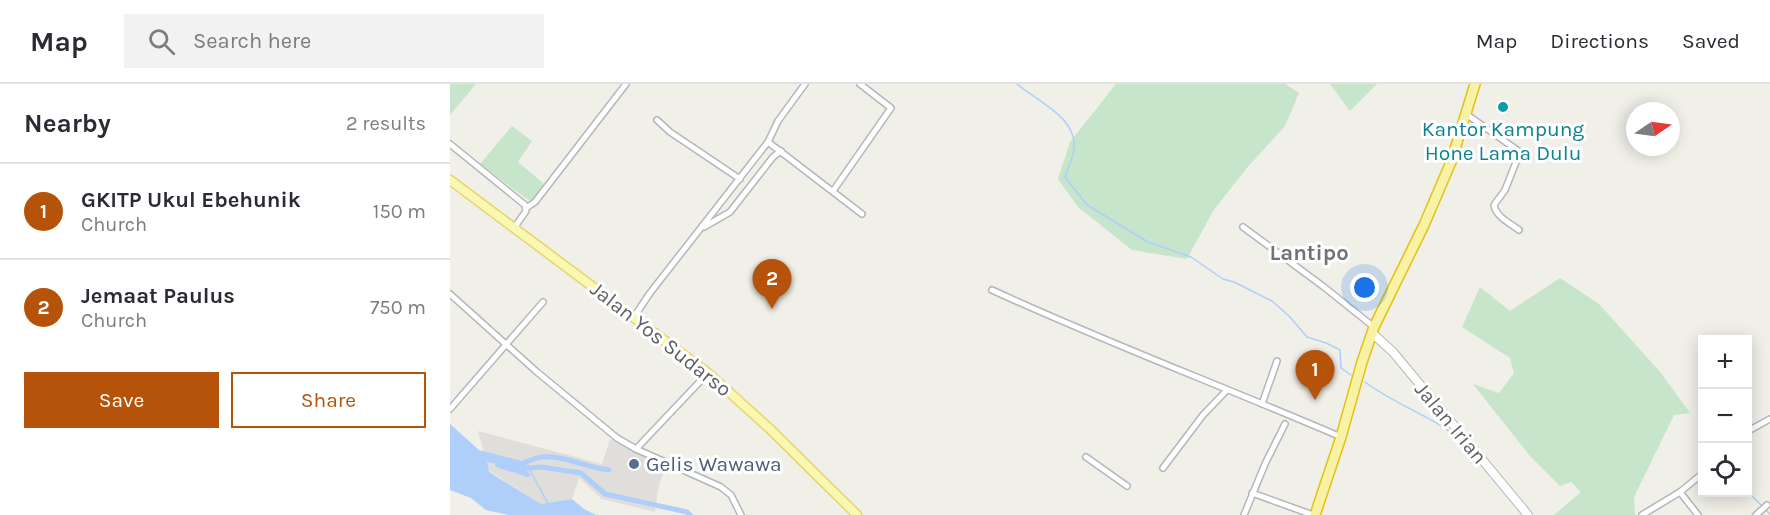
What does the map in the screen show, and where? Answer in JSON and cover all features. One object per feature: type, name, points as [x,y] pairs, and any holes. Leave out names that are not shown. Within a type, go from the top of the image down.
[{"type":"highway","points":[[1316,514],[1373,330],[1424,225],[1451,162],[1475,84]]},
{"type":"main road","name":"Jalan Yos Sudarso","points":[[450,180],[708,374],[770,429],[857,515]]},
{"type":"main road","name":"Jalan Irian","points":[[1373,330],[1528,515]]},
{"type":"street","points":[[514,228],[526,208],[535,202],[626,84]]},
{"type":"street","points":[[634,317],[650,293],[768,142],[782,114],[805,84]]},
{"type":"street","points":[[833,191],[891,108],[860,84]]},
{"type":"street","points":[[1466,114],[1520,152],[1504,190],[1494,205],[1499,215],[1519,230]]},
{"type":"street","points":[[657,120],[670,132],[740,179]]},
{"type":"street","points":[[768,142],[862,214]]},
{"type":"street","points":[[450,144],[526,208]]},
{"type":"street","points":[[703,228],[730,212],[781,151]]},
{"type":"street","points":[[1243,227],[1324,287],[1373,330]]},
{"type":"street","points":[[992,290],[1059,321],[1341,437]]},
{"type":"street","points":[[450,294],[506,345],[608,431],[636,449],[714,483],[727,491],[741,515]]},
{"type":"street","points":[[450,409],[543,302]]},
{"type":"street","points":[[1262,404],[1277,361]]},
{"type":"street","points":[[636,449],[708,374]]},
{"type":"street","points":[[1163,468],[1203,416],[1227,390]]},
{"type":"street","points":[[1752,429],[1770,420]]},
{"type":"street","points":[[1244,515],[1285,424]]},
{"type":"street","points":[[1086,457],[1127,486]]},
{"type":"street","points":[[1642,515],[1680,492],[1698,477]]},
{"type":"street","points":[[1680,492],[1698,515]]},
{"type":"street","points":[[1252,493],[1316,514]]},
{"type":"street","points":[[1756,515],[1767,505]]},
{"type":"shaded area","points":[[478,431],[602,464],[610,439],[666,464],[658,489],[655,512],[602,499],[579,478],[572,499],[541,504],[489,471]]},
{"type":"green space","points":[[450,84],[476,84],[450,115]]},
{"type":"green space","points":[[1116,84],[1285,84],[1299,93],[1285,126],[1246,169],[1213,211],[1187,259],[1132,250],[1078,207],[1058,179],[1070,142]]},
{"type":"green space","points":[[1330,84],[1377,84],[1350,111]]},
{"type":"green space","points":[[512,126],[532,141],[518,162],[544,184],[531,202],[480,164]]},
{"type":"green space","points":[[1560,278],[1599,304],[1661,373],[1690,413],[1674,415],[1634,497],[1635,515],[1554,515],[1581,492],[1571,482],[1560,486],[1530,456],[1473,384],[1499,393],[1514,373],[1510,358],[1462,327],[1480,287],[1510,311]]},
{"type":"water","points":[[450,424],[479,450],[522,461],[531,476],[496,467],[494,463],[487,462],[489,472],[541,504],[572,499],[596,515],[509,515],[486,510],[471,498],[450,490]]},
{"type":"waterway","points":[[1017,84],[1054,111],[1070,128],[1074,138],[1074,149],[1065,177],[1087,205],[1148,242],[1191,257],[1223,279],[1272,301],[1307,337],[1340,350],[1341,368],[1351,375]]},
{"type":"waterway","points":[[1365,382],[1451,433],[1472,453],[1498,485]]},
{"type":"waterway","points":[[519,464],[550,457],[609,470]]},
{"type":"waterway","points":[[519,465],[581,473],[605,494],[687,512],[690,515]]},
{"type":"waterway","points":[[529,468],[548,504]]},
{"type":"waterway","points":[[1752,496],[1762,506]]},
{"type":"waterway","points":[[1765,509],[1770,514]]},
{"type":"place","name":"Kantor Kampung Hone Lama Dulu","points":[[1503,107]]},
{"type":"place","name":"Jemaat Paulus","points":[[772,309]]},
{"type":"place","name":"GKITP Ukul Ebehunik","points":[[1315,400]]},
{"type":"place","name":"Gelis Wawawa","points":[[634,464]]},
{"type":"district","name":"Lantipo","points":[[1309,252]]}]
